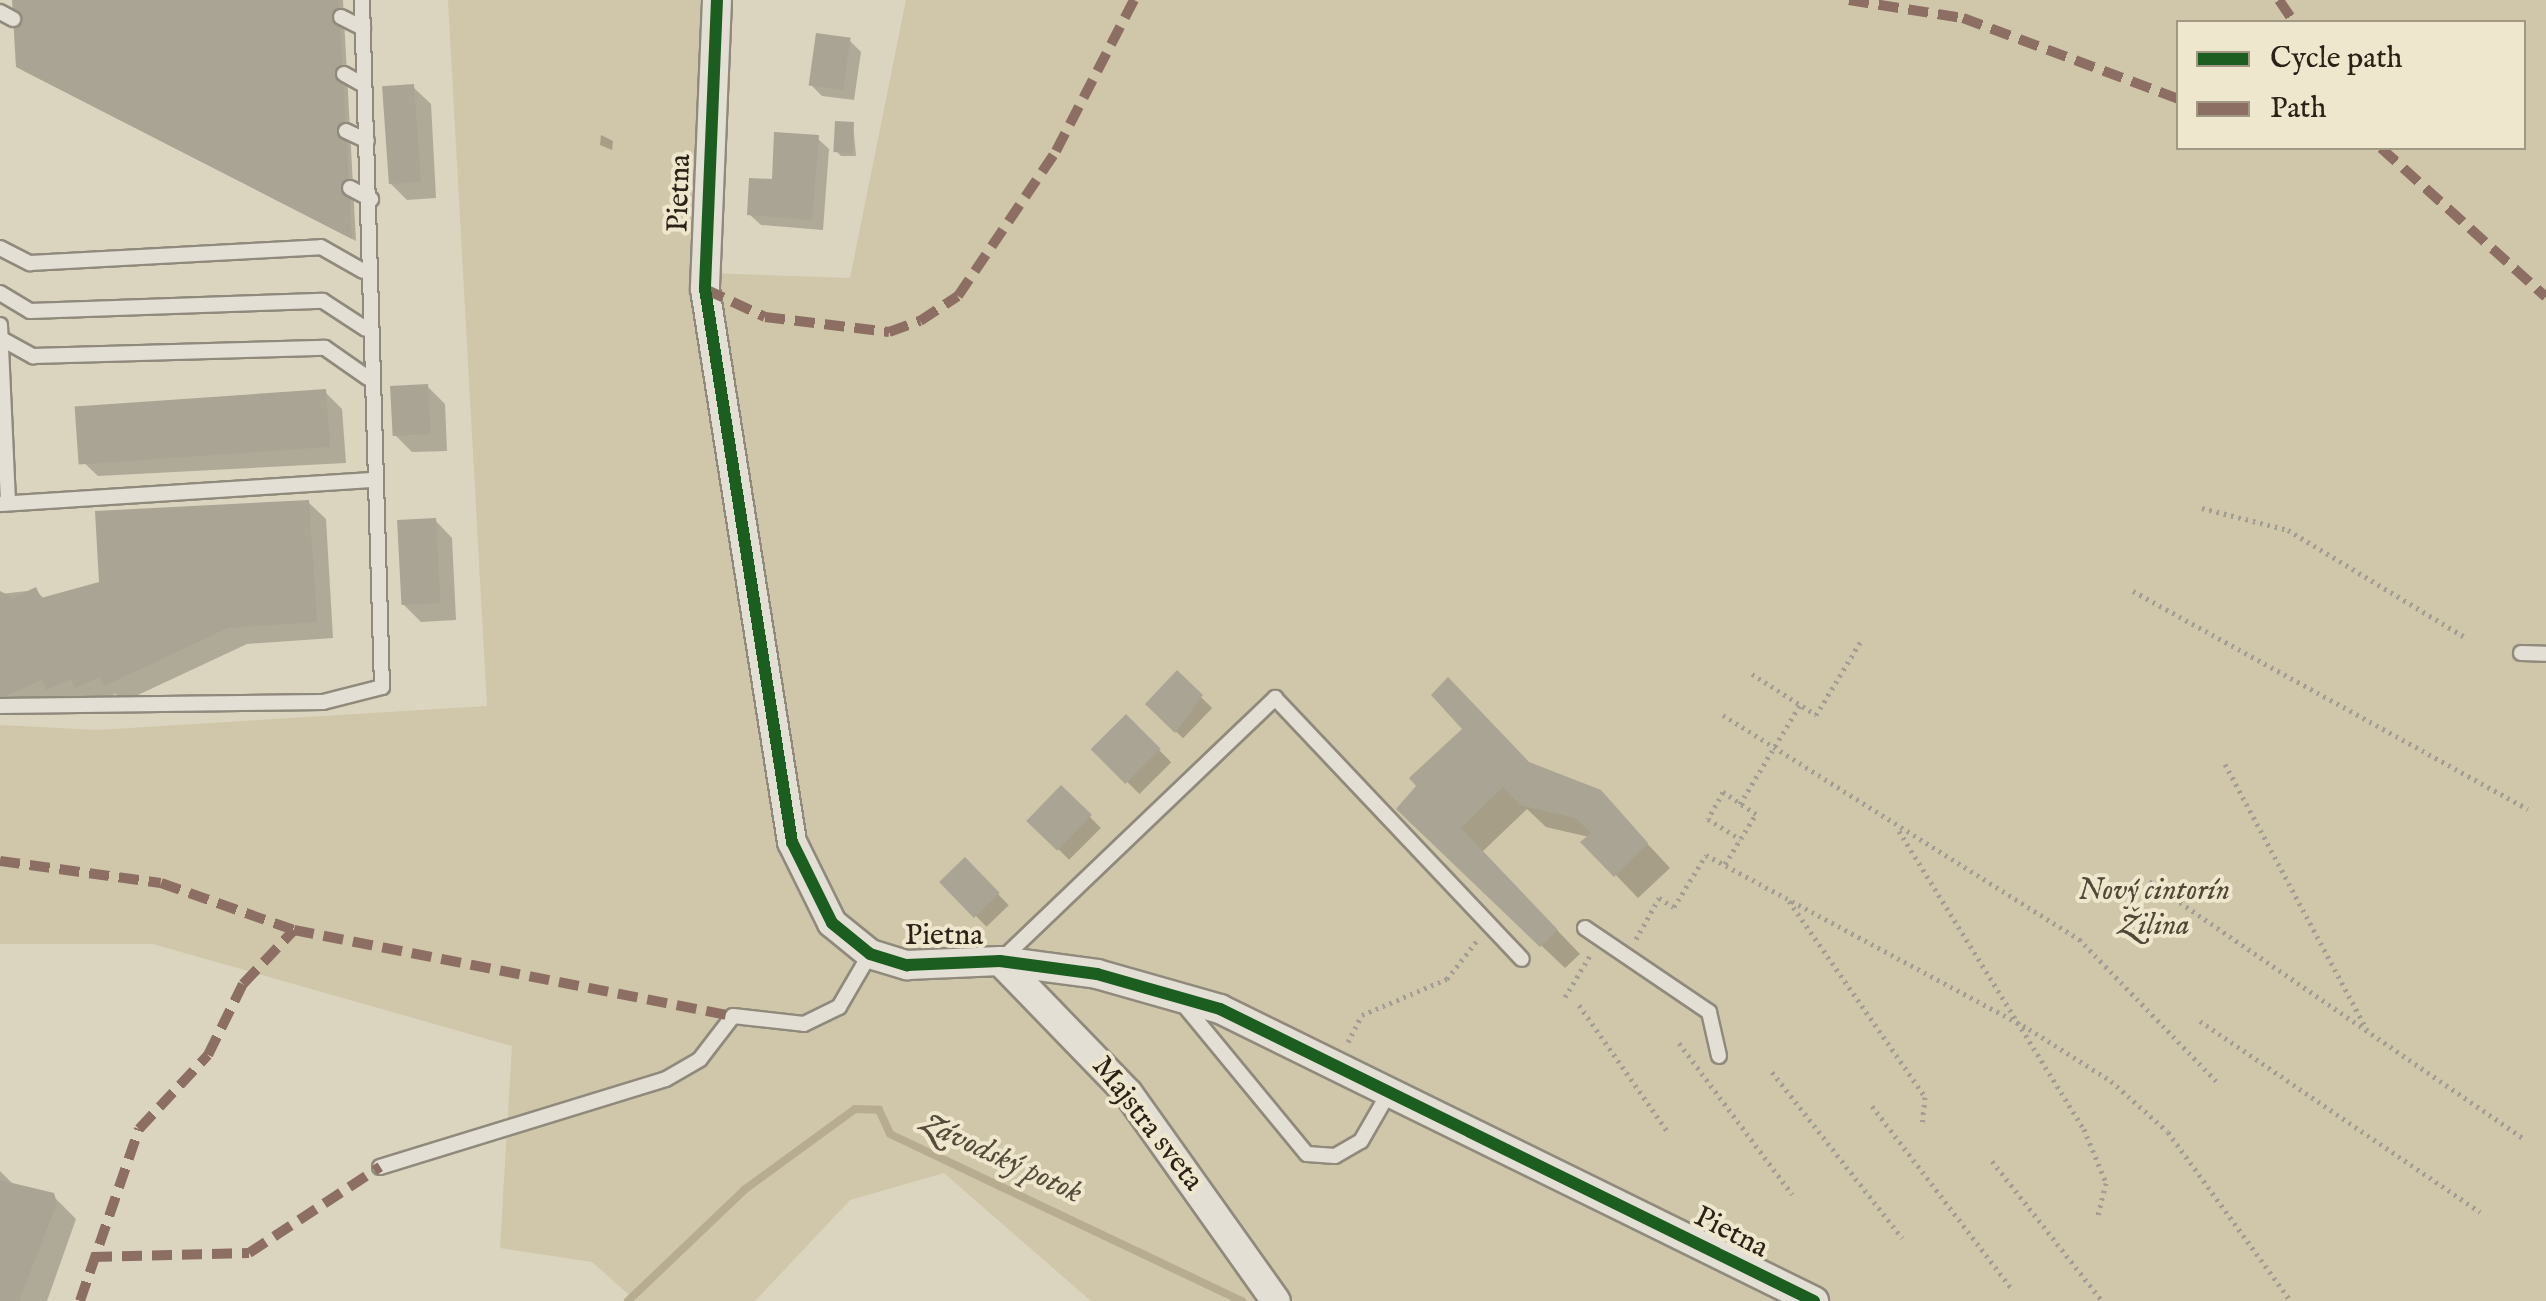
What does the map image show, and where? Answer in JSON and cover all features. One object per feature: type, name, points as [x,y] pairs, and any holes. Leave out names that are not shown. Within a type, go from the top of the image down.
[{"type":"street","name":"Pietna","points":[[717,0],[702,240],[734,493],[792,842],[819,906],[870,954],[907,965],[1000,961],[1175,995],[1392,1088],[1814,1301]]},
{"type":"street","name":"Majstra sveta","points":[[1000,961],[1128,1094],[1276,1301]]},
{"type":"lane","points":[[0,706],[323,702],[382,687],[363,271],[370,199],[362,0]]},
{"type":"lane","points":[[340,17],[363,28]]},
{"type":"lane","points":[[344,74],[364,85]]},
{"type":"lane","points":[[346,131],[367,141]]},
{"type":"lane","points":[[350,188],[370,199]]},
{"type":"lane","points":[[0,248],[30,263],[321,247],[363,271]]},
{"type":"lane","points":[[0,293],[30,311],[322,301],[366,329]]},
{"type":"lane","points":[[0,325],[4,504],[372,480]]},
{"type":"lane","points":[[0,338],[32,356],[325,348],[368,378]]},
{"type":"lane","points":[[2521,653],[2546,654]]},
{"type":"lane","points":[[1000,961],[1275,698],[1522,959]]},
{"type":"lane","points":[[1585,928],[1710,1012],[1719,1056]]},
{"type":"lane","points":[[380,1167],[666,1080],[700,1059],[734,1016],[804,1024],[839,1007],[870,954]]},
{"type":"lane","points":[[1175,995],[1307,1154],[1335,1156],[1361,1141],[1392,1088]]},
{"type":"path","points":[[2202,508],[2288,530],[2466,638]]},
{"type":"path","points":[[2133,591],[2528,809]]},
{"type":"path","points":[[1752,674],[1816,715],[1861,641]]},
{"type":"path","points":[[1740,804],[1800,705]]},
{"type":"path","points":[[1724,715],[1897,828],[2079,939],[2218,1083]]},
{"type":"path","points":[[2224,764],[2368,1032]]},
{"type":"path","points":[[1724,864],[1740,839],[1756,814],[1724,792],[1708,820],[1740,839]]},
{"type":"path","points":[[1897,828],[2029,1029],[2106,1183],[2098,1215]]},
{"type":"path","points":[[1626,954],[1659,898],[1674,907],[1706,855],[1724,864],[2029,1029],[2111,1081],[2168,1132],[2291,1301]]},
{"type":"path","points":[[2149,881],[2522,1138]]},
{"type":"path","points":[[1788,899],[1925,1097],[1922,1125]]},
{"type":"path","points":[[1337,1062],[1362,1015],[1446,979],[1489,925]]},
{"type":"path","points":[[1565,997],[1600,938]]},
{"type":"path","points":[[1579,1005],[1668,1132]]},
{"type":"path","points":[[2200,1021],[2480,1212]]},
{"type":"path","points":[[1680,1043],[1792,1194]]},
{"type":"path","points":[[1772,1072],[1902,1238]]},
{"type":"path","points":[[1872,1106],[2012,1288]]},
{"type":"path","points":[[1992,1161],[2102,1301]]},
{"type":"green space","name":"Nový cintorín Žilina","points":[[448,0],[700,0],[708,273],[850,278],[906,0],[2546,0],[2546,1301],[1091,1301],[944,1173],[850,1200],[755,1301],[636,1301],[592,1262],[500,1248],[512,1046],[153,944],[0,944],[0,725],[97,730],[487,706]]},
{"type":"building","points":[[12,0],[339,0],[352,239],[16,67]]},
{"type":"building","points":[[816,33],[851,38],[843,90],[809,85]]},
{"type":"building","points":[[414,84],[421,182],[389,184],[382,86]]},
{"type":"building","points":[[835,121],[854,122],[852,153],[833,152]]},
{"type":"building","points":[[774,132],[819,135],[812,220],[747,215],[749,178],[772,179]]},
{"type":"building","points":[[428,384],[431,434],[393,436],[390,386]]},
{"type":"building","points":[[326,389],[330,447],[79,464],[75,407]]},
{"type":"building","points":[[309,500],[317,622],[228,628],[104,686],[100,677],[75,688],[71,679],[46,690],[42,680],[0,698],[0,591],[13,598],[36,587],[41,598],[99,582],[95,511]]},
{"type":"building","points":[[436,518],[440,603],[402,605],[397,520]]},
{"type":"building","points":[[1177,670],[1203,695],[1175,733],[1145,704]]},
{"type":"building","points":[[1448,677],[1529,762],[1601,790],[1648,843],[1614,877],[1580,842],[1591,833],[1575,818],[1520,805],[1503,787],[1461,828],[1558,930],[1540,947],[1396,809],[1416,786],[1409,778],[1462,729],[1431,695]]},
{"type":"building","points":[[1126,714],[1161,749],[1125,784],[1091,749]]},
{"type":"building","points":[[1061,785],[1092,815],[1057,851],[1026,821]]},
{"type":"building","points":[[965,857],[1000,893],[974,918],[939,882]]},
{"type":"building","points":[[0,1180],[54,1193],[57,1203],[19,1301],[0,1301]]},
{"type":"waterway","name":"Závodský potok","points":[[628,1301],[744,1190],[855,1109],[879,1110],[890,1134],[1242,1301]]},
{"type":"marked path","points":[[705,289],[765,317],[889,332],[920,321],[958,296],[1056,151],[1134,0]]},
{"type":"marked path","points":[[1849,0],[1963,18],[2176,98]]},
{"type":"marked path","points":[[2279,0],[2293,20]]},
{"type":"marked path","points":[[2383,150],[2546,297]]},
{"type":"marked path","points":[[0,861],[161,883],[294,930]]},
{"type":"marked path","points":[[80,1301],[139,1129],[208,1055],[243,984],[294,930],[733,1016]]},
{"type":"marked path","points":[[92,1257],[249,1253],[380,1167]]},
{"type":"cycle path","points":[[717,0],[705,289],[792,842],[832,923],[870,954],[907,965],[1000,961],[1097,974],[1220,1009],[1814,1301]]}]
